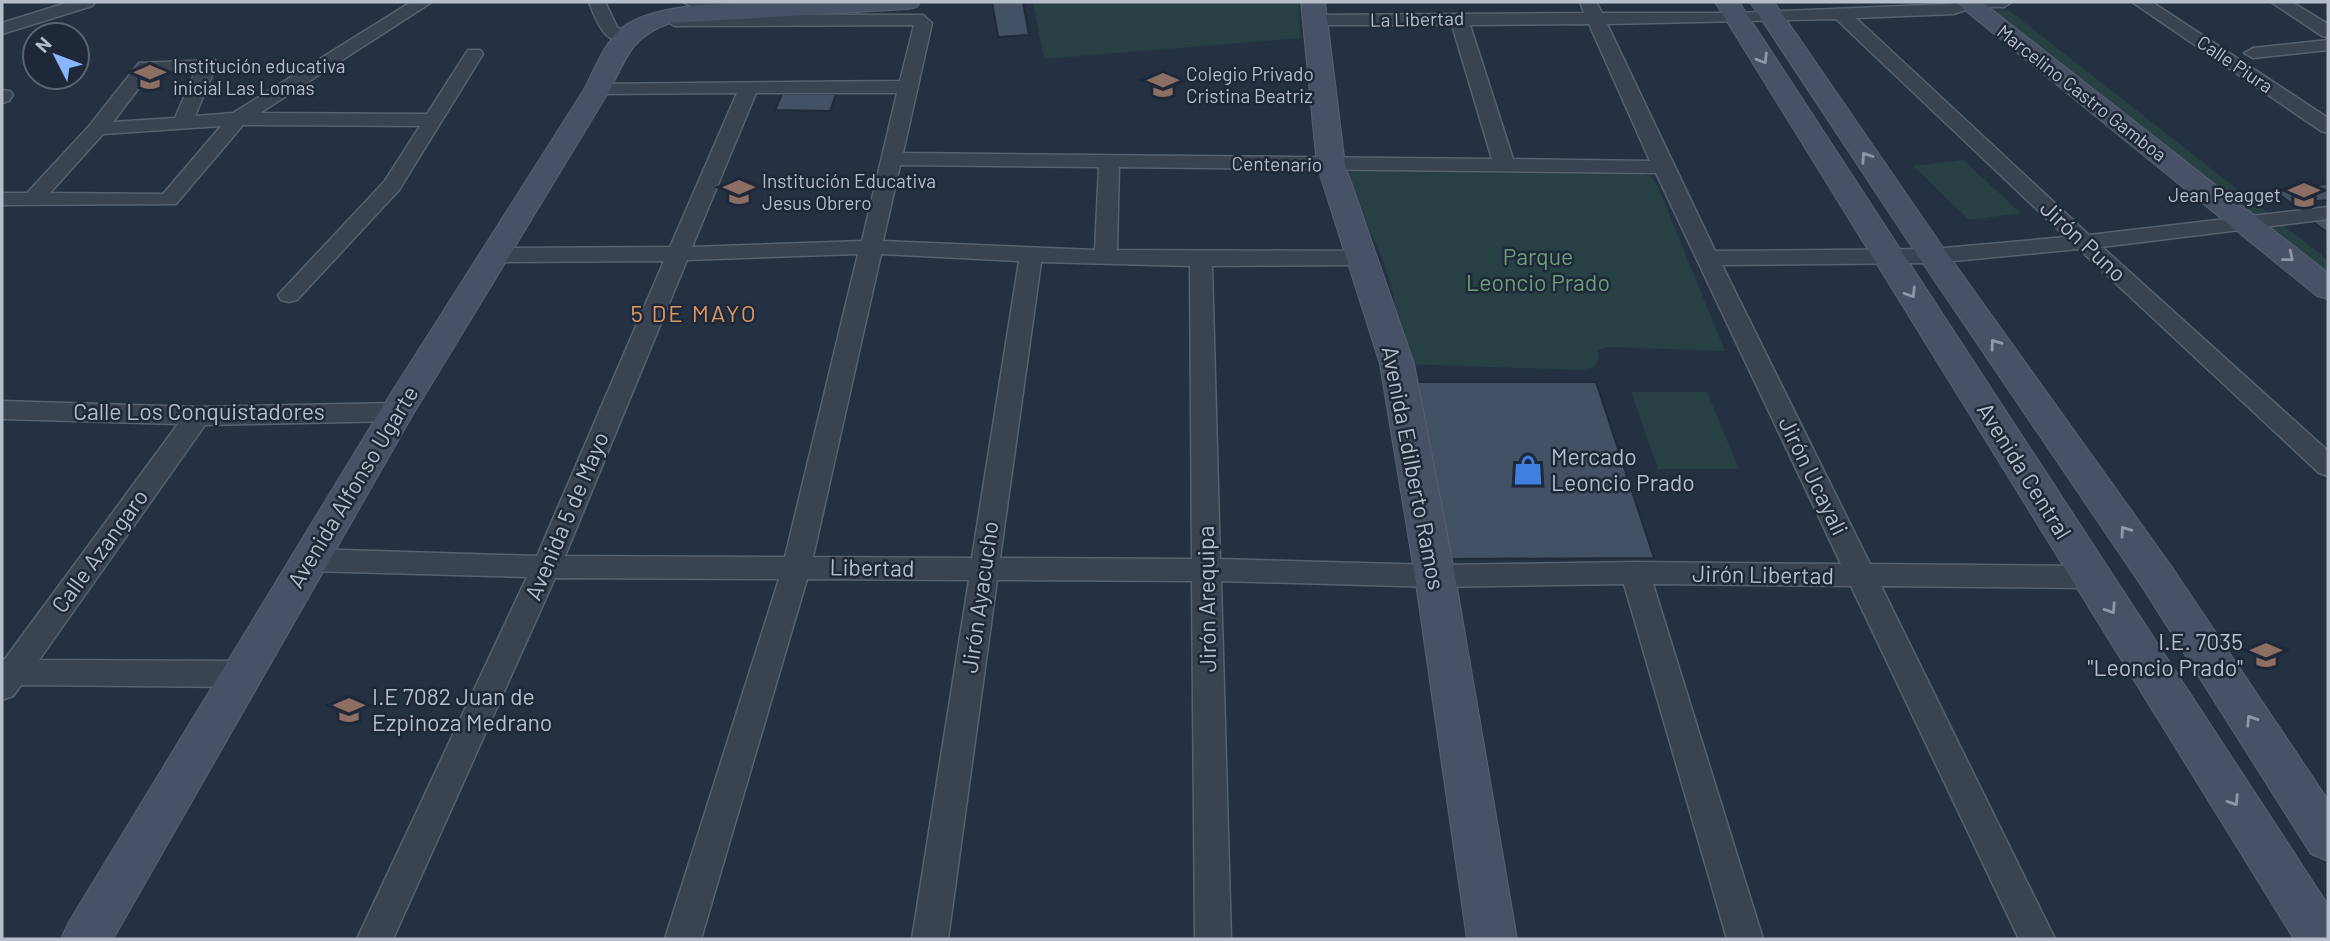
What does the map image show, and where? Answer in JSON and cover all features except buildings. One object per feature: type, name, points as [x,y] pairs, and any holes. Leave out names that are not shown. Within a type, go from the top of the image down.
[{"type":"main road","points":[[623,37],[648,21],[667,16],[775,10],[801,5],[908,2]]},
{"type":"main road","name":"Marcelino Castro Gamboa","points":[[1964,2],[2328,289]]},
{"type":"main road","name":"Marcelino Castro Gamboa","points":[[2004,2],[2328,257]]},
{"type":"main road","name":"Avenida Central","points":[[1749,10],[1888,256],[2322,939]]},
{"type":"main road","name":"Avenida Central","points":[[1749,10],[1933,256],[2157,577],[2328,839]]},
{"type":"main road","name":"Avenida Edilberto Ramos","points":[[1314,11],[1331,165],[1397,364],[1435,576],[1492,939]]},
{"type":"main road","name":"Avenida Alfonso Ugarte","points":[[86,939],[397,412],[598,88],[623,37]]},
{"type":"street","points":[[2,29],[86,2]]},
{"type":"street","points":[[15,199],[169,200],[238,119],[423,2]]},
{"type":"street","points":[[597,2],[610,30],[623,37]]},
{"type":"street","points":[[692,2],[768,3],[774,5],[775,10]]},
{"type":"street","name":"La Libertad","points":[[1749,10],[1917,2]]},
{"type":"street","points":[[1964,2],[2004,2]]},
{"type":"street","name":"La Libertad","points":[[1314,11],[1749,10],[1840,13],[1954,9],[1964,2]]},
{"type":"street","name":"Calle Piura","points":[[2141,2],[2328,127]]},
{"type":"street","points":[[2280,2],[2328,32]]},
{"type":"street","points":[[1457,10],[1505,167]]},
{"type":"street","name":"Jirón Ucayali","points":[[1592,10],[1663,167],[2037,939]]},
{"type":"street","name":"Jirón Puno","points":[[1840,13],[2328,466]]},
{"type":"street","points":[[667,16],[675,22],[917,19],[923,23],[797,567],[683,939]]},
{"type":"street","points":[[2253,52],[2328,44]]},
{"type":"street","points":[[289,295],[392,186],[474,54]]},
{"type":"street","points":[[15,199],[97,129],[146,67],[208,64],[182,123]]},
{"type":"street","points":[[598,88],[908,86]]},
{"type":"street","name":"Avenida 5 de Mayo","points":[[375,939],[546,567],[749,88]]},
{"type":"street","points":[[97,129],[238,119],[434,120]]},
{"type":"street","name":"Centenario","points":[[892,159],[1663,167]]},
{"type":"street","points":[[1106,256],[1110,162]]},
{"type":"street","points":[[1707,258],[1933,256],[2084,242],[2328,213]]},
{"type":"street","points":[[495,255],[677,254],[873,247],[1031,255],[1201,259],[1362,258]]},
{"type":"street","name":"Jirón Ayacucho","points":[[930,939],[1031,255]]},
{"type":"street","name":"Jirón Arequipa","points":[[1201,259],[1213,939]]},
{"type":"street","points":[[2,432],[12,410]]},
{"type":"street","name":"Calle Los Conquistadores","points":[[12,410],[198,416],[397,412]]},
{"type":"street","name":"Calle Azangaro","points":[[6,677],[198,416]]},
{"type":"street","name":"Libertad","points":[[310,560],[546,567],[1206,570],[1435,576]]},
{"type":"street","points":[[1635,573],[1745,939]]},
{"type":"street","name":"Jirón Libertad","points":[[1435,576],[1635,573],[2091,577]]},
{"type":"street","points":[[6,677],[244,674]]},
{"type":"green space","points":[[1033,2],[1299,2],[1300,38],[1044,59]]},
{"type":"green space","points":[[1988,10],[2010,11],[2269,214],[2252,219]]},
{"type":"green space","points":[[1963,160],[2021,213],[1969,220],[1913,166]]},
{"type":"green space","name":"Parque Leoncio Prado","points":[[1350,170],[1637,173],[1650,176],[1658,187],[1725,351],[1606,347],[1598,351],[1599,359],[1594,367],[1580,370],[1407,364],[1387,272],[1355,197]]},
{"type":"green space","points":[[2262,226],[2284,226],[2328,260],[2328,282],[2262,230]]},
{"type":"green space","points":[[1631,392],[1707,392],[1739,469],[1658,469]]},
{"type":"place","name":"Institución educativa inicial Las Lomas","points":[[150,77]]},
{"type":"place","name":"Colegio Privado Cristina Beatriz","points":[[1163,85]]},
{"type":"place","name":"Institución Educativa Jesus Obrero","points":[[739,192]]},
{"type":"place","name":"Jean Peagget","points":[[2304,195]]},
{"type":"place","name":"Mercado Leoncio Prado","points":[[1528,470]]},
{"type":"place","name":"I.E. 7035 \"Leoncio Prado\"","points":[[2266,655]]},
{"type":"place","name":"I.E 7082 Juan de Ezpinoza Medrano","points":[[349,710]]},
{"type":"district","name":"5 DE MAYO","points":[[694,314]]}]
